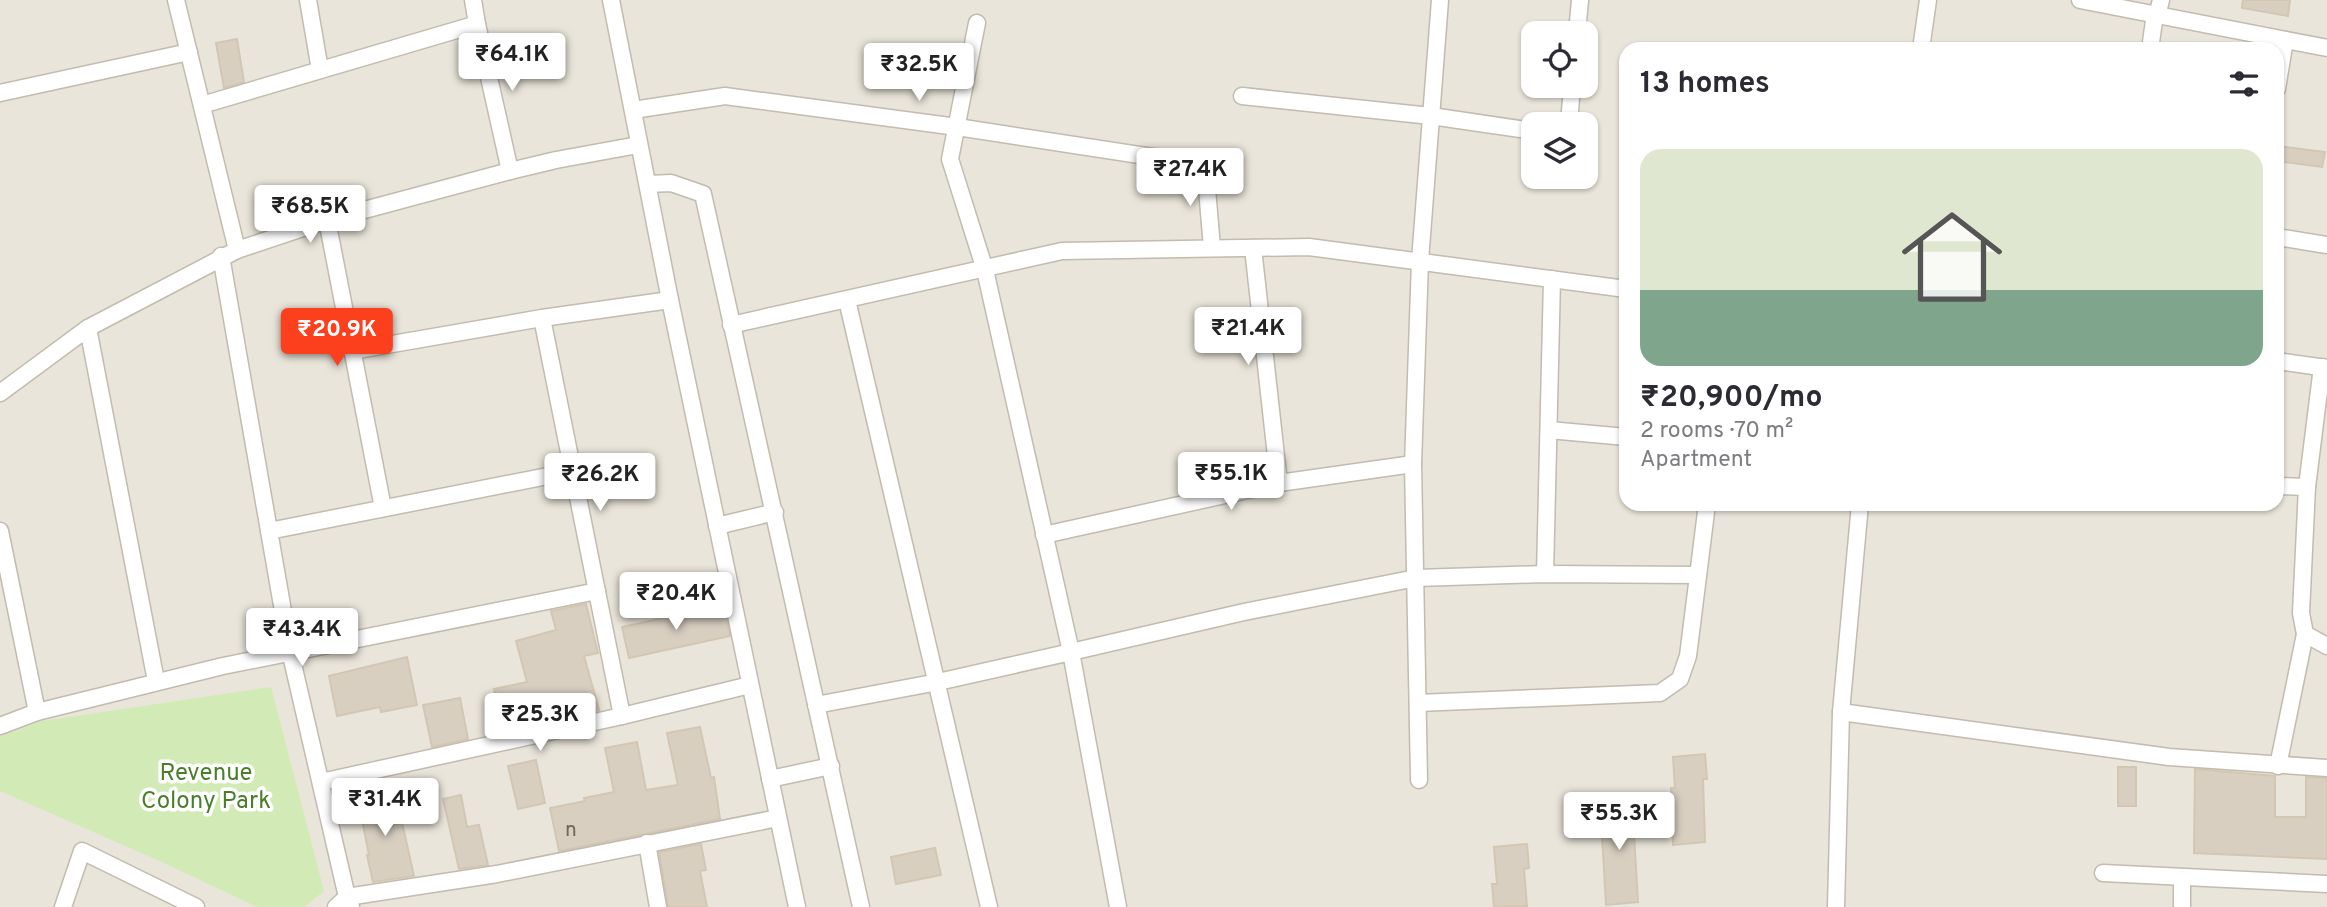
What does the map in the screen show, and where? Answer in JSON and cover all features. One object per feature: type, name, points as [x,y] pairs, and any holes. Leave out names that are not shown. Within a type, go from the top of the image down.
[{"type":"street","points":[[176,0],[237,250]]},
{"type":"street","points":[[308,0],[320,70]]},
{"type":"street","points":[[473,0],[510,171]]},
{"type":"street","points":[[611,0],[638,145],[797,907]]},
{"type":"street","points":[[1419,780],[1413,464],[1420,261],[1440,0]]},
{"type":"street","points":[[1578,21],[1580,0]]},
{"type":"street","points":[[1922,42],[1928,0]]},
{"type":"street","points":[[2080,0],[2158,7],[2285,40],[2327,48]]},
{"type":"street","points":[[2151,42],[2158,7]]},
{"type":"street","points":[[976,23],[950,159],[985,270],[1071,652],[1118,907]]},
{"type":"street","points":[[202,105],[477,24]]},
{"type":"street","points":[[2284,46],[2285,40]]},
{"type":"street","points":[[0,93],[189,52]]},
{"type":"street","points":[[633,110],[725,96],[957,127],[1205,165],[1212,248]]},
{"type":"street","points":[[1242,96],[1431,116],[1521,129]]},
{"type":"street","points":[[0,393],[88,328],[221,256],[327,220],[510,171],[638,145]]},
{"type":"street","points":[[648,184],[671,183],[703,194],[861,907]]},
{"type":"street","points":[[327,220],[383,509]]},
{"type":"street","points":[[2284,238],[2327,245]]},
{"type":"street","points":[[731,325],[1062,251],[1309,247],[1619,288]]},
{"type":"street","points":[[1253,248],[1279,482]]},
{"type":"street","points":[[221,256],[290,651],[321,782],[345,904],[778,818]]},
{"type":"street","points":[[1545,575],[1552,279]]},
{"type":"street","points":[[352,351],[542,318],[670,300]]},
{"type":"street","points":[[847,300],[989,907]]},
{"type":"street","points":[[542,318],[622,716]]},
{"type":"street","points":[[88,328],[156,681]]},
{"type":"street","points":[[2278,766],[2305,634],[2301,613],[2307,487],[2325,367],[2284,362]]},
{"type":"street","points":[[1549,430],[1619,437]]},
{"type":"street","points":[[1044,535],[1279,482],[1413,464]]},
{"type":"street","points":[[268,531],[573,471]]},
{"type":"street","points":[[2284,486],[2307,487]]},
{"type":"street","points":[[1418,703],[1660,693],[1680,679],[1688,656],[1706,511]]},
{"type":"street","points":[[1836,907],[1841,712],[1859,511]]},
{"type":"street","points":[[717,526],[775,512]]},
{"type":"street","points":[[0,531],[37,712]]},
{"type":"street","points":[[816,705],[938,682],[1244,612],[1416,578],[1698,575]]},
{"type":"street","points":[[0,726],[37,712],[156,681],[290,651],[597,591]]},
{"type":"street","points":[[2305,634],[2327,646]]},
{"type":"street","points":[[321,782],[750,685]]},
{"type":"street","points":[[1841,712],[2169,757],[2327,768]]},
{"type":"street","points":[[770,779],[831,766]]},
{"type":"street","points":[[647,843],[657,907]]},
{"type":"street","points":[[63,907],[82,851],[196,907]]},
{"type":"street","points":[[2103,873],[2327,884]]},
{"type":"street","points":[[2182,877],[2182,907]]},
{"type":"shaded area","points":[[0,0],[2327,0],[2327,907],[0,907]]},
{"type":"green space","name":"Revenue Colony Park","points":[[271,687],[324,891],[304,907],[257,907],[0,791],[0,737],[42,721]]},
{"type":"building","points":[[2243,0],[2290,0],[2288,16],[2242,8]]},
{"type":"building","points":[[237,39],[244,82],[224,88],[216,43]]},
{"type":"building","points":[[2284,147],[2325,152],[2322,167],[2284,162]]},
{"type":"building","points":[[586,604],[598,653],[584,656],[599,710],[504,731],[494,689],[527,682],[516,641],[556,630],[551,611]]},
{"type":"building","points":[[723,605],[730,636],[629,658],[622,627]]},
{"type":"building","points":[[407,657],[417,705],[381,712],[380,707],[337,716],[329,676]]},
{"type":"building","points":[[460,698],[468,739],[432,747],[423,705]]},
{"type":"building","points":[[700,727],[711,778],[714,777],[720,819],[559,851],[550,808],[614,792],[605,748],[637,742],[646,790],[678,785],[667,733]]},
{"type":"building","points":[[1705,754],[1705,842],[1673,845],[1673,757]]},
{"type":"building","points":[[536,760],[545,803],[518,809],[508,766]]},
{"type":"building","points":[[2118,767],[2136,767],[2136,806],[2118,806]]},
{"type":"building","points":[[2195,769],[2275,776],[2275,817],[2306,817],[2306,777],[2327,778],[2327,859],[2194,853]]},
{"type":"building","points":[[395,791],[414,876],[373,882],[358,800]]},
{"type":"building","points":[[461,795],[467,827],[479,825],[488,865],[459,869],[443,799]]},
{"type":"building","points":[[1632,799],[1638,902],[1606,905],[1600,801]]},
{"type":"building","points":[[701,844],[706,870],[700,871],[707,907],[668,907],[659,852]]},
{"type":"building","points":[[1527,844],[1529,868],[1524,869],[1527,906],[1494,907],[1492,884],[1497,884],[1494,847]]},
{"type":"building","points":[[935,848],[941,875],[896,884],[891,857]]}]
